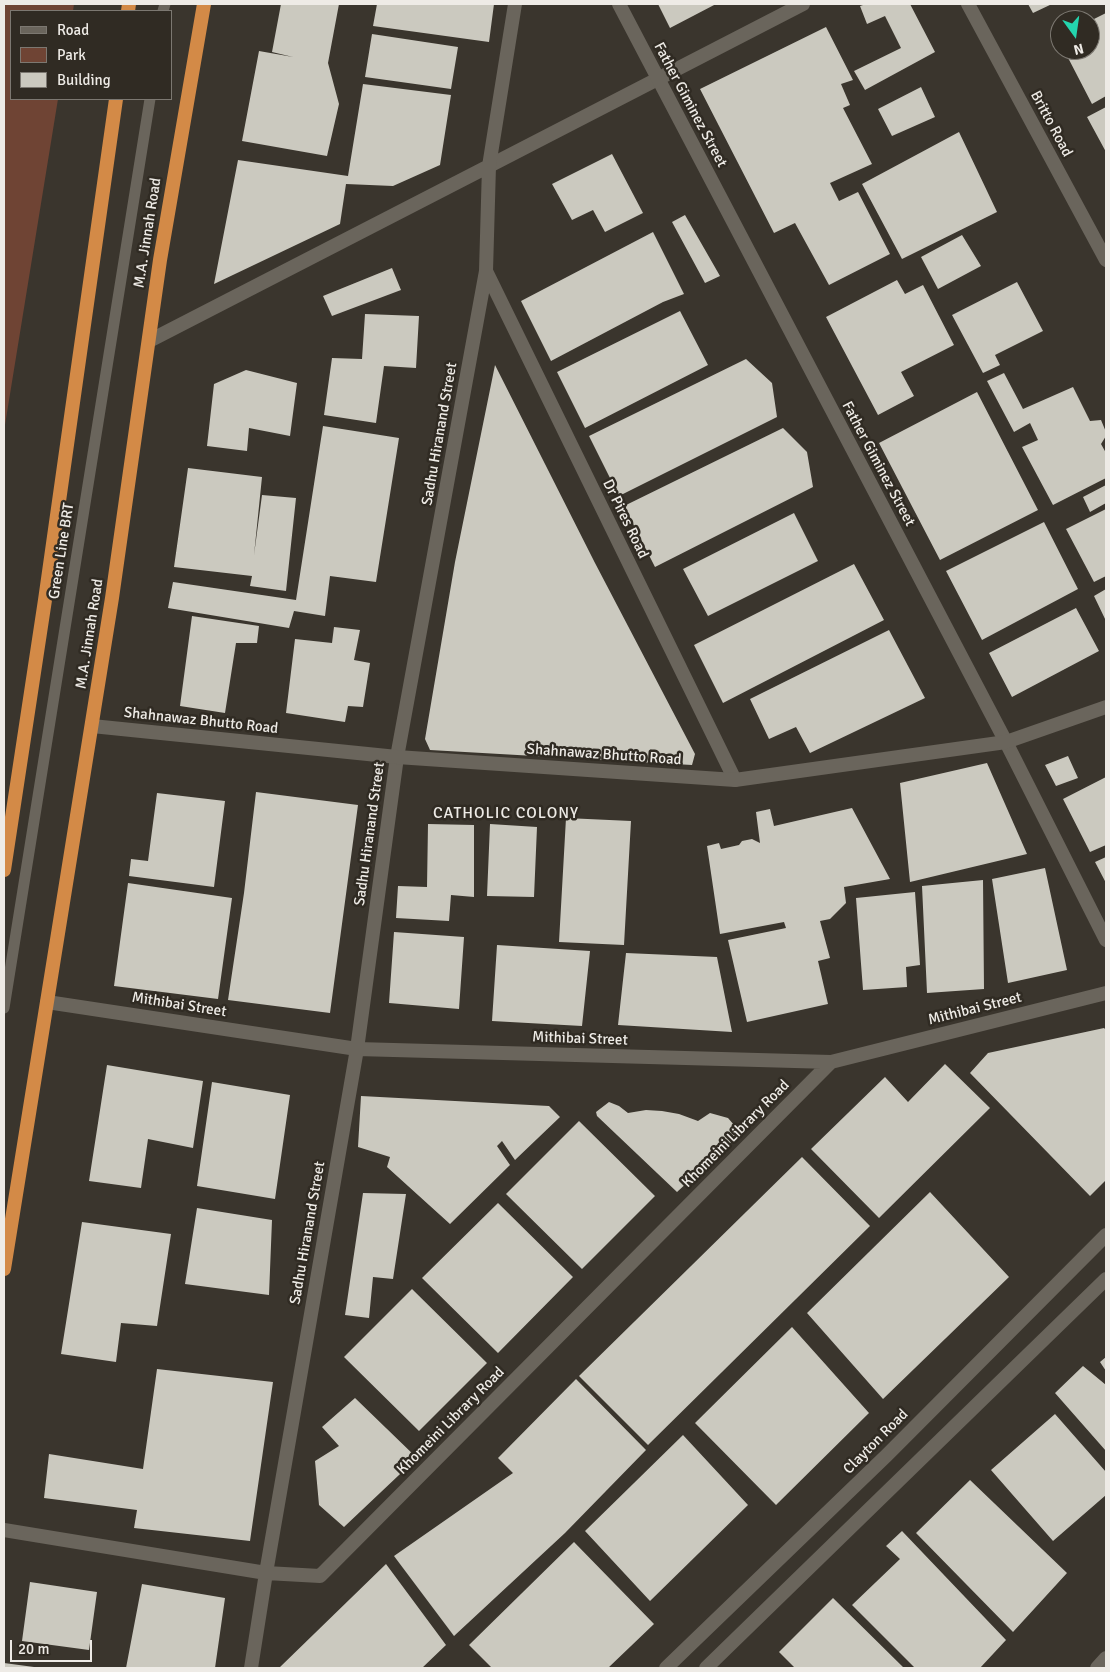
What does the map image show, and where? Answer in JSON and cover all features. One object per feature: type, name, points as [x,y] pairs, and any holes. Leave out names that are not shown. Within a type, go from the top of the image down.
[{"type":"highway","name":"M.A. Jinnah Road","points":[[4,1269],[112,598],[160,260],[204,4]]},
{"type":"highway","points":[[4,870],[45,600],[116,100]]},
{"type":"street","name":"Sadhu Hiranand Street","points":[[251,1668],[357,1048],[397,757],[486,271],[488,166],[515,4]]},
{"type":"street","name":"Father Giminez Street","points":[[619,4],[1006,742],[1106,940]]},
{"type":"street","points":[[148,341],[803,4]]},
{"type":"street","name":"Britto Road","points":[[968,4],[1106,260]]},
{"type":"street","name":"Dr Pires Road","points":[[486,271],[735,780]]},
{"type":"street","name":"Shahnawaz Bhutto Road","points":[[92,726],[397,757],[735,780],[1006,742],[1106,707]]},
{"type":"street","name":"Mithibai Street","points":[[47,1002],[357,1048],[830,1062],[1106,993]]},
{"type":"street","name":"Khomeini Library Road","points":[[4,1530],[266,1573],[320,1576],[830,1062]]},
{"type":"street","name":"Clayton Road","points":[[666,1668],[887,1455],[1106,1235]]},
{"type":"street","points":[[706,1668],[1106,1279]]},
{"type":"street","points":[[1097,1668],[1106,1658]]},
{"type":"lane","name":"Green Line BRT","points":[[4,1008],[150,100]]},
{"type":"green space","points":[[4,4],[74,4],[73,10],[10,10],[10,100],[58,100],[4,431]]},
{"type":"building","points":[[281,4],[339,4],[328,63],[339,104],[327,156],[242,141],[259,51],[293,57],[272,52]]},
{"type":"building","points":[[377,4],[494,4],[489,42],[373,26]]},
{"type":"building","points":[[658,4],[716,4],[670,28]]},
{"type":"building","points":[[866,4],[910,4],[935,52],[865,90],[854,71],[901,48],[885,16],[867,24],[860,6]]},
{"type":"building","points":[[1028,4],[1052,4],[1033,13]]},
{"type":"building","points":[[1106,13],[1106,96],[1092,104],[1069,60],[1100,60],[1100,16]]},
{"type":"building","points":[[826,27],[853,80],[841,84],[850,105],[843,108],[872,164],[830,183],[839,201],[858,192],[890,254],[829,285],[795,223],[774,233],[700,89]]},
{"type":"building","points":[[372,34],[458,47],[451,89],[365,77]]},
{"type":"building","points":[[363,84],[451,95],[440,165],[393,186],[346,184],[340,224],[214,284],[238,160],[348,176]]},
{"type":"building","points":[[921,87],[935,117],[892,136],[878,109]]},
{"type":"building","points":[[1106,107],[1106,152],[1087,117]]},
{"type":"building","points":[[959,132],[997,212],[902,259],[862,184]]},
{"type":"building","points":[[612,154],[643,213],[605,232],[593,210],[572,220],[552,184]]},
{"type":"building","points":[[685,215],[720,276],[705,283],[672,222]]},
{"type":"building","points":[[653,232],[684,294],[663,302],[551,361],[521,301]]},
{"type":"building","points":[[962,235],[981,266],[938,289],[921,257]]},
{"type":"building","points":[[392,268],[401,290],[332,316],[323,296]]},
{"type":"building","points":[[897,280],[905,294],[923,285],[954,345],[901,372],[914,396],[878,415],[826,317]]},
{"type":"building","points":[[1017,282],[1043,331],[995,355],[1000,365],[983,373],[952,315]]},
{"type":"building","points":[[680,311],[708,365],[585,428],[557,372]]},
{"type":"building","points":[[365,314],[419,316],[416,368],[384,366],[376,423],[324,415],[332,358],[362,359]]},
{"type":"building","points":[[746,359],[772,383],[777,417],[619,496],[589,436]]},
{"type":"building","points":[[495,365],[595,563],[695,754],[692,765],[430,750],[425,739],[455,562]]},
{"type":"building","points":[[246,370],[297,383],[290,436],[249,428],[247,451],[207,446],[214,384]]},
{"type":"building","points":[[1004,373],[1023,409],[1073,387],[1090,421],[1101,420],[1106,432],[1106,436],[1101,444],[1106,453],[1106,478],[1053,505],[1022,447],[1038,440],[1030,423],[1014,432],[987,381]]},
{"type":"building","points":[[977,392],[1038,510],[940,560],[879,443]]},
{"type":"building","points":[[323,426],[399,438],[376,582],[330,576],[325,616],[294,611],[289,628],[168,608],[173,582],[296,600]]},
{"type":"building","points":[[783,428],[807,452],[813,487],[655,567],[624,506]]},
{"type":"building","points":[[188,468],[262,477],[254,555],[262,495],[296,498],[286,591],[250,586],[252,576],[174,567]]},
{"type":"building","points":[[1106,485],[1106,503],[1090,512],[1083,497]]},
{"type":"building","points":[[1106,509],[1106,576],[1094,582],[1066,529]]},
{"type":"building","points":[[794,513],[818,561],[708,616],[683,569]]},
{"type":"building","points":[[1044,522],[1078,589],[982,640],[946,571]]},
{"type":"building","points":[[854,564],[884,620],[723,703],[694,645]]},
{"type":"building","points":[[1106,589],[1106,621],[1094,596]]},
{"type":"building","points":[[1076,608],[1099,651],[1012,697],[989,653]]},
{"type":"building","points":[[192,616],[259,626],[257,643],[236,643],[225,713],[180,706]]},
{"type":"building","points":[[334,627],[360,630],[354,660],[370,663],[363,707],[348,706],[345,722],[286,713],[295,639],[332,643]]},
{"type":"building","points":[[889,630],[925,698],[810,753],[796,727],[769,739],[750,699]]},
{"type":"building","points":[[1068,756],[1078,778],[1056,786],[1045,765]]},
{"type":"building","points":[[987,763],[1027,854],[910,882],[900,783]]},
{"type":"building","points":[[1106,777],[1106,845],[1090,852],[1063,799]]},
{"type":"building","points":[[256,792],[358,805],[330,1013],[228,1000],[244,893]]},
{"type":"building","points":[[157,793],[225,801],[214,887],[129,876],[131,859],[148,861]]},
{"type":"building","points":[[852,808],[890,879],[844,887],[846,903],[830,919],[820,921],[830,958],[818,961],[828,1004],[747,1022],[728,940],[786,928],[784,922],[720,934],[707,846],[719,843],[721,849],[739,845],[742,841],[752,839],[760,843],[756,812],[770,809],[774,826]]},
{"type":"building","points":[[566,818],[631,821],[624,945],[559,942]]},
{"type":"building","points":[[428,824],[474,825],[474,897],[451,895],[449,921],[396,918],[398,886],[427,887]]},
{"type":"building","points":[[490,824],[537,827],[534,897],[487,896]]},
{"type":"building","points":[[1106,857],[1106,883],[1095,862]]},
{"type":"building","points":[[1045,868],[1067,970],[1008,983],[992,879]]},
{"type":"building","points":[[983,880],[984,989],[927,993],[922,886]]},
{"type":"building","points":[[128,883],[232,898],[218,999],[114,986]]},
{"type":"building","points":[[915,892],[920,965],[906,967],[907,987],[863,990],[856,898]]},
{"type":"building","points":[[394,932],[464,937],[459,1009],[389,1003]]},
{"type":"building","points":[[497,945],[590,951],[582,1026],[492,1021]]},
{"type":"building","points":[[626,953],[717,957],[732,1032],[618,1025]]},
{"type":"building","points":[[1104,1028],[1106,1030],[1106,1180],[1090,1196],[970,1073],[988,1053]]},
{"type":"building","points":[[945,1064],[990,1108],[879,1218],[811,1149],[885,1077],[908,1102]]},
{"type":"building","points":[[107,1065],[203,1081],[193,1148],[148,1139],[141,1188],[89,1181]]},
{"type":"building","points":[[212,1082],[290,1095],[275,1199],[197,1186]]},
{"type":"building","points":[[361,1096],[549,1106],[560,1117],[515,1160],[502,1141],[497,1146],[510,1165],[450,1224],[387,1167],[390,1157],[358,1147]]},
{"type":"building","points":[[609,1102],[619,1106],[628,1113],[646,1110],[662,1111],[679,1114],[698,1121],[710,1113],[728,1118],[741,1133],[677,1192],[597,1116],[596,1112]]},
{"type":"building","points":[[579,1121],[655,1196],[582,1269],[506,1194]]},
{"type":"building","points":[[802,1157],[870,1226],[648,1445],[579,1376]]},
{"type":"building","points":[[930,1192],[1009,1277],[883,1399],[807,1313]]},
{"type":"building","points":[[363,1193],[406,1194],[393,1279],[373,1277],[369,1318],[345,1315]]},
{"type":"building","points":[[498,1203],[573,1277],[498,1353],[422,1278]]},
{"type":"building","points":[[197,1208],[272,1220],[269,1295],[185,1284]]},
{"type":"building","points":[[82,1222],[171,1234],[157,1326],[121,1323],[116,1362],[61,1354]]},
{"type":"building","points":[[412,1289],[487,1363],[419,1431],[344,1357]]},
{"type":"building","points":[[792,1327],[869,1413],[776,1505],[695,1423]]},
{"type":"building","points":[[1106,1357],[1106,1371],[1100,1362]]},
{"type":"building","points":[[1083,1366],[1106,1385],[1106,1451],[1055,1393]]},
{"type":"building","points":[[157,1369],[273,1382],[250,1541],[134,1528],[137,1510],[44,1498],[49,1454],[143,1469]]},
{"type":"building","points":[[576,1379],[646,1450],[565,1533],[454,1636],[394,1556],[513,1473],[498,1458]]},
{"type":"building","points":[[355,1398],[417,1458],[344,1527],[319,1505],[315,1461],[339,1446],[322,1427]]},
{"type":"building","points":[[1055,1414],[1106,1472],[1106,1495],[1053,1541],[991,1470]]},
{"type":"building","points":[[683,1435],[748,1505],[650,1601],[585,1531]]},
{"type":"building","points":[[970,1480],[1067,1573],[1013,1632],[916,1533]]},
{"type":"building","points":[[902,1531],[1006,1640],[980,1668],[915,1668],[852,1605],[900,1559],[886,1546]]},
{"type":"building","points":[[574,1542],[654,1624],[608,1668],[492,1668],[469,1645]]},
{"type":"building","points":[[386,1564],[446,1645],[422,1668],[279,1668]]},
{"type":"building","points":[[30,1582],[97,1592],[89,1650],[22,1641]]},
{"type":"building","points":[[142,1584],[225,1598],[215,1668],[126,1668]]},
{"type":"building","points":[[833,1598],[904,1668],[795,1668],[779,1652]]},
{"type":"building","points":[[4,1663],[34,1667],[34,1668],[4,1668]]},
{"type":"district","name":"CATHOLIC COLONY","points":[[506,814]]}]
